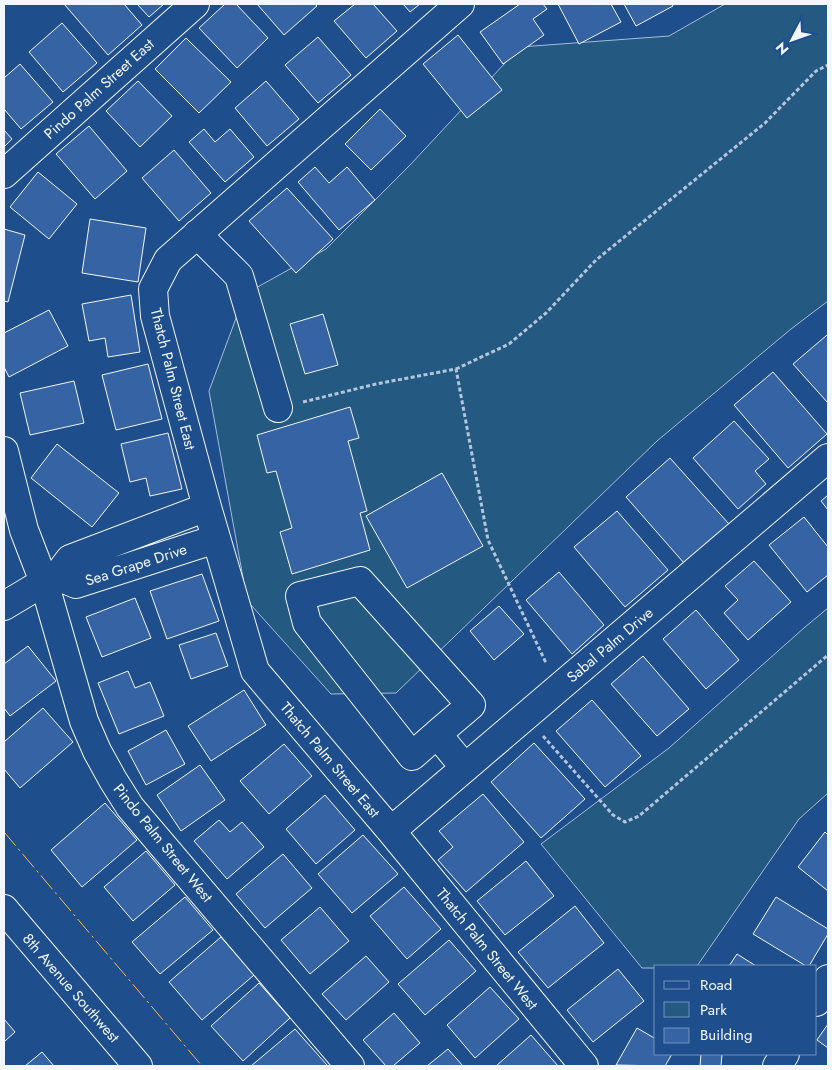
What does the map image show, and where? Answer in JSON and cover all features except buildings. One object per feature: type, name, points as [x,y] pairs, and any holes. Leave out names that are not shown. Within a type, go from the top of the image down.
[{"type":"street","name":"Pindo Palm Street East","points":[[4,174],[195,4]]},
{"type":"street","name":"Thatch Palm Street East","points":[[391,831],[255,671],[216,539],[155,316],[153,289],[168,260],[460,4]]},
{"type":"street","points":[[197,234],[239,276],[278,408]]},
{"type":"street","points":[[4,451],[24,530],[51,579]]},
{"type":"street","name":"Sabal Palm Drive","points":[[391,831],[828,458]]},
{"type":"street","name":"Sea Grape Drive","points":[[4,606],[51,579],[70,559],[207,507]]},
{"type":"street","name":"Sea Grape Drive","points":[[51,579],[76,584],[216,539]]},
{"type":"street","name":"Pindo Palm Street West","points":[[51,579],[84,721],[97,751],[113,780],[130,807],[350,1066]]},
{"type":"street","points":[[360,581],[471,705],[437,734],[412,756],[307,623],[300,596],[360,581]]},
{"type":"street","points":[[437,734],[465,768]]},
{"type":"street","name":"Thatch Palm Street West","points":[[391,831],[584,1066]]},
{"type":"street","name":"8th Avenue Southwest","points":[[4,909],[138,1066]]},
{"type":"street","points":[[817,1000],[828,979]]},
{"type":"street","points":[[777,1066],[784,1055]]},
{"type":"path","points":[[278,408],[376,384],[456,369],[509,344],[546,313],[596,260],[765,123],[816,71],[828,65]]},
{"type":"path","points":[[456,369],[488,540],[558,689]]},
{"type":"path","points":[[541,734],[613,815],[625,822],[639,816],[828,655]]},
{"type":"green space","points":[[725,4],[828,4],[828,301],[791,329],[657,441],[396,693],[331,694],[250,604],[244,583],[209,391],[245,294],[326,249],[410,165],[520,47],[669,36]]},
{"type":"green space","points":[[828,608],[828,793],[799,819],[698,965],[654,965],[654,968],[642,968],[541,844],[669,748]]},
{"type":"power","points":[[4,832],[202,1066]]}]
